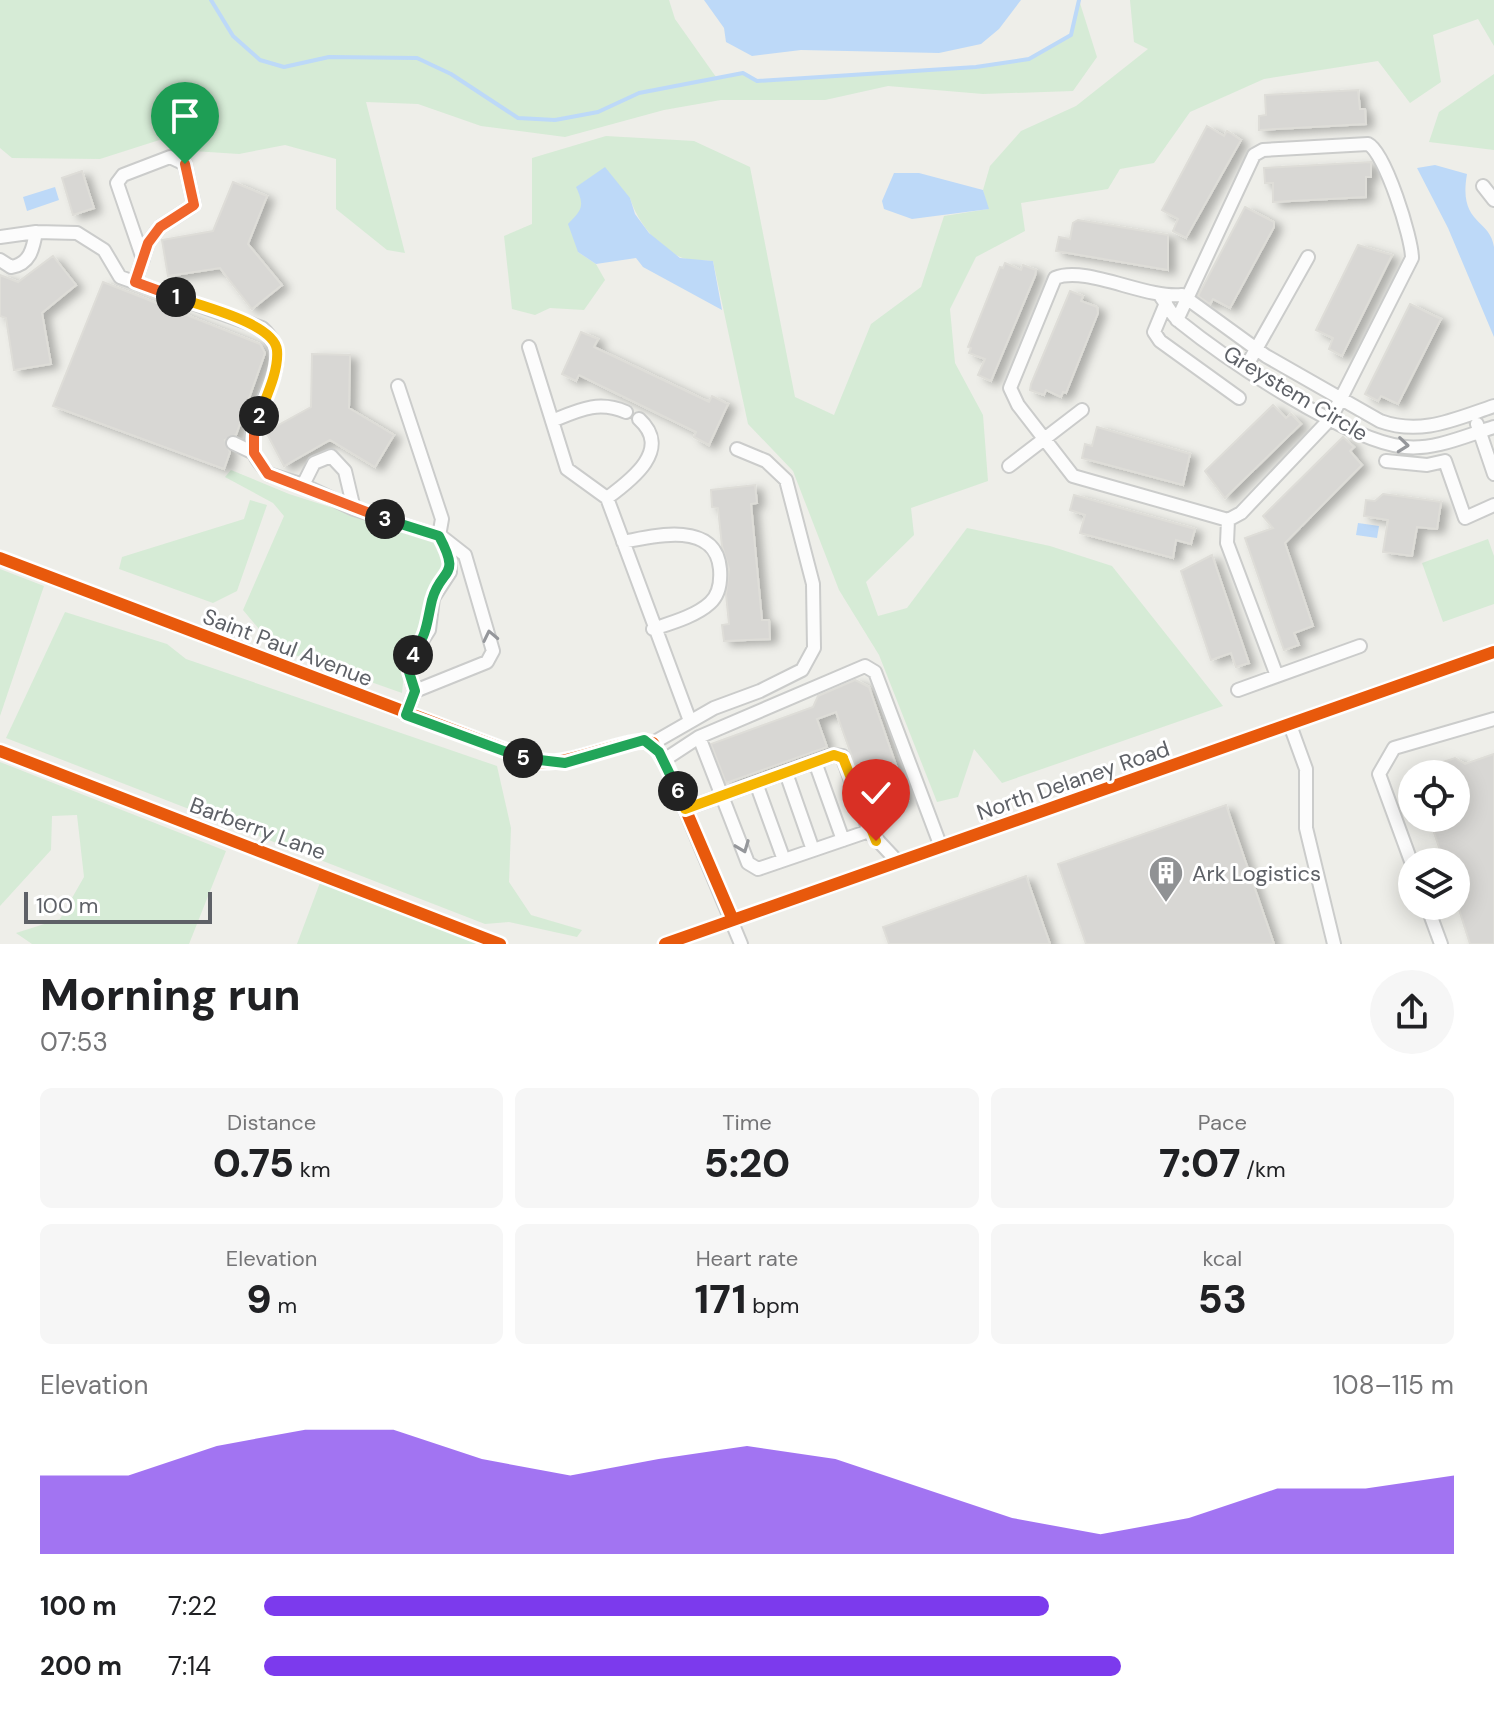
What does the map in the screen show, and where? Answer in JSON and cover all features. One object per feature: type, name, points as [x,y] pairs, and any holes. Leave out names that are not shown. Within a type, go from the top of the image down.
[{"type":"street","points":[[1177,320],[1187,299],[1254,155],[1263,150],[1373,146],[1378,152],[1403,220],[1412,258],[1331,418],[1241,513],[1228,520],[1073,476],[1010,388],[1055,278],[1067,275],[1101,280],[1164,300],[1182,295],[1187,299]]},
{"type":"street","points":[[135,282],[160,227],[194,205],[185,164],[177,158],[170,157],[123,175],[117,183],[143,259]]},
{"type":"street","points":[[1483,186],[1494,200]]},
{"type":"street","points":[[0,260],[11,267],[24,263],[32,253],[36,232]]},
{"type":"street","points":[[0,237],[36,232],[77,233],[104,250],[120,277],[262,328],[274,339],[278,352],[254,429],[254,453]]},
{"type":"street","points":[[1246,367],[1308,257]]},
{"type":"street","name":"Greystem Circle","points":[[1187,299],[1258,350],[1399,428],[1431,426],[1494,406]]},
{"type":"street","points":[[1164,300],[1154,332],[1160,341],[1239,398]]},
{"type":"street","name":"Greystem Circle","points":[[1164,300],[1177,320],[1246,367],[1373,440],[1405,447],[1436,446],[1494,427]]},
{"type":"street","points":[[529,347],[567,469],[607,498],[653,629],[690,721]]},
{"type":"street","points":[[398,386],[442,519],[439,536],[449,556],[450,572],[433,598],[429,630],[413,655],[409,672],[415,691],[406,715]]},
{"type":"street","points":[[552,421],[597,404],[626,412]]},
{"type":"street","points":[[1009,466],[1082,410]]},
{"type":"street","points":[[1474,413],[1494,474]]},
{"type":"street","points":[[607,498],[644,466],[653,447],[649,429],[639,419]]},
{"type":"street","points":[[1431,426],[1436,446]]},
{"type":"street","points":[[233,443],[254,453],[268,474],[303,485],[354,509],[439,536],[465,555],[493,651],[487,662],[415,691]]},
{"type":"street","points":[[737,449],[766,461],[786,480],[813,584],[814,648],[802,670],[690,721],[653,743],[664,760],[741,944]]},
{"type":"street","points":[[303,485],[314,463],[331,456],[345,471],[354,509]]},
{"type":"street","points":[[1386,461],[1427,465],[1445,461],[1465,518],[1494,505]]},
{"type":"street","points":[[1228,520],[1227,543],[1277,676]]},
{"type":"street","points":[[623,542],[655,535],[692,535],[705,540],[720,560],[717,594],[708,606],[653,629]]},
{"type":"street","name":"Saint Paul Avenue","points":[[0,558],[406,715],[537,762],[565,763],[633,741],[653,743]]},
{"type":"street","points":[[1238,690],[1360,646]]},
{"type":"street","name":"North Delaney Road","points":[[665,944],[1494,652]]},
{"type":"street","points":[[664,760],[699,737],[865,666],[875,672],[941,847]]},
{"type":"street","points":[[1406,848],[1379,774],[1394,748],[1494,719]]},
{"type":"street","points":[[1290,725],[1306,769],[1306,828],[1334,944]]},
{"type":"street","points":[[699,737],[748,863],[758,869],[869,831]]},
{"type":"street","name":"Barberry Lane","points":[[0,751],[500,944]]},
{"type":"street","points":[[685,809],[834,755],[842,756],[869,831],[898,862]]},
{"type":"street","points":[[815,762],[843,840]]},
{"type":"street","points":[[786,773],[813,850]]},
{"type":"street","points":[[756,783],[784,860]]},
{"type":"street","points":[[1432,920],[1441,944]]},
{"type":"green space","points":[[0,0],[669,0],[675,19],[716,77],[743,73],[758,81],[976,67],[1029,59],[1071,35],[1079,0],[1097,57],[1073,91],[983,94],[888,86],[825,100],[721,100],[664,110],[565,137],[481,126],[418,104],[366,102],[405,253],[387,250],[336,209],[336,159],[285,145],[239,154],[193,151],[175,135],[100,159],[12,158],[0,148]]},
{"type":"green space","points":[[1130,0],[1494,0],[1494,46],[1478,19],[1433,35],[1441,82],[1410,103],[1378,61],[1264,79],[1190,112],[1154,163],[1120,169],[1108,189],[1021,203],[1025,231],[976,257],[950,309],[955,363],[983,415],[988,481],[911,508],[914,535],[866,582],[878,616],[907,608],[967,528],[1050,546],[1112,566],[1223,706],[1002,783],[974,749],[958,797],[937,802],[879,655],[839,590],[793,471],[748,424],[713,261],[684,258],[663,247],[643,224],[630,198],[577,187],[583,203],[578,252],[596,264],[605,280],[584,310],[550,308],[535,315],[512,309],[504,236],[532,224],[532,158],[606,136],[694,141],[750,167],[795,397],[834,415],[871,324],[921,287],[944,216],[988,209],[983,190],[990,166],[1021,131],[1076,106],[1148,49],[1134,42]]},
{"type":"green space","points":[[1494,74],[1494,150],[1429,142],[1439,112]]},
{"type":"green space","points":[[231,470],[289,494],[434,540],[442,554],[443,569],[428,591],[423,627],[406,652],[402,693],[275,648],[243,610],[284,516],[273,503],[225,477]]},
{"type":"green space","points":[[250,500],[267,505],[237,591],[213,603],[119,569],[122,557],[244,519]]},
{"type":"green space","points":[[1488,539],[1494,556],[1494,604],[1443,622],[1422,563]]},
{"type":"green space","points":[[0,569],[44,586],[0,716]]},
{"type":"green space","points":[[65,612],[167,644],[186,659],[497,766],[511,828],[509,882],[531,915],[582,930],[577,937],[509,922],[485,924],[6,738]]},
{"type":"green space","points":[[0,762],[226,851],[189,944],[32,944],[16,933],[60,919],[84,877],[77,815],[52,816],[51,850],[0,906]]},
{"type":"green space","points":[[321,880],[467,936],[480,944],[297,944]]},
{"type":"water","points":[[704,0],[1021,0],[999,29],[981,44],[939,53],[801,50],[752,56],[726,42],[724,28]]},
{"type":"water","points":[[1435,165],[1467,174],[1467,203],[1491,238],[1494,247],[1494,337],[1448,228],[1417,168]]},
{"type":"water","points":[[605,167],[630,198],[635,214],[649,233],[680,258],[713,261],[722,310],[643,267],[636,258],[596,264],[578,252],[568,224],[581,207],[576,187]]},
{"type":"water","points":[[894,173],[919,173],[983,190],[989,209],[912,219],[884,209],[882,201]]},
{"type":"water","points":[[55,187],[59,200],[27,211],[23,197]]},
{"type":"water","points":[[1358,523],[1379,526],[1377,538],[1356,535]]},
{"type":"building","points":[[1358,90],[1360,109],[1365,109],[1366,124],[1259,130],[1259,116],[1266,115],[1265,95]]},
{"type":"building","points":[[1207,126],[1224,136],[1227,131],[1241,140],[1186,238],[1173,231],[1178,219],[1162,210]]},
{"type":"building","points":[[1371,162],[1371,177],[1366,177],[1366,197],[1273,202],[1273,183],[1265,183],[1264,168]]},
{"type":"building","points":[[82,171],[94,208],[73,215],[62,178]]},
{"type":"building","points":[[233,182],[267,196],[248,244],[282,285],[252,309],[220,268],[168,276],[162,240],[213,231]]},
{"type":"building","points":[[1245,207],[1274,222],[1274,227],[1230,308],[1213,299],[1210,304],[1198,296]]},
{"type":"building","points":[[1078,220],[1168,235],[1168,270],[1056,251],[1059,237],[1070,239],[1073,223]]},
{"type":"building","points":[[1358,245],[1392,255],[1342,356],[1329,349],[1333,338],[1316,330]]},
{"type":"building","points":[[53,256],[76,285],[42,313],[51,364],[14,370],[6,318],[0,316],[0,275],[18,282]]},
{"type":"building","points":[[1005,263],[1021,270],[1023,265],[1036,270],[991,381],[978,375],[985,359],[969,353],[971,348],[968,347],[1000,267],[1003,268]]},
{"type":"building","points":[[103,282],[260,344],[265,353],[236,435],[225,440],[230,452],[224,469],[53,406]]},
{"type":"building","points":[[1070,291],[1083,296],[1081,301],[1097,307],[1098,313],[1066,393],[1063,392],[1061,397],[1046,390],[1044,395],[1030,390],[1031,384]]},
{"type":"building","points":[[1410,304],[1441,319],[1398,404],[1381,396],[1378,401],[1365,394]]},
{"type":"building","points":[[581,332],[598,339],[594,347],[709,402],[712,396],[728,404],[709,445],[694,437],[696,432],[579,375],[576,381],[562,374]]},
{"type":"building","points":[[312,354],[350,355],[349,408],[394,435],[375,467],[330,440],[284,466],[266,432],[311,407]]},
{"type":"building","points":[[1273,405],[1286,418],[1291,414],[1301,424],[1225,498],[1205,471]]},
{"type":"building","points":[[1097,427],[1190,454],[1183,485],[1082,458],[1085,444],[1092,446]]},
{"type":"building","points":[[1343,437],[1354,447],[1350,451],[1362,465],[1285,543],[1313,626],[1294,633],[1299,645],[1284,650],[1245,538],[1273,528],[1263,516]]},
{"type":"building","points":[[755,485],[757,503],[751,504],[762,620],[769,620],[770,639],[724,641],[722,625],[729,624],[726,594],[729,569],[722,546],[718,508],[712,507],[711,490]]},
{"type":"building","points":[[1383,494],[1441,502],[1437,529],[1417,527],[1412,556],[1383,552],[1388,520],[1364,516],[1366,500],[1375,501]]},
{"type":"building","points":[[1074,495],[1195,529],[1191,544],[1176,540],[1173,558],[1080,533],[1085,515],[1070,510]]},
{"type":"building","points":[[1212,555],[1249,663],[1236,667],[1231,653],[1211,660],[1181,571]]},
{"type":"building","points":[[855,680],[869,687],[908,800],[872,813],[836,712],[817,719],[827,747],[726,783],[711,744],[813,707],[818,696]]},
{"type":"building","points":[[1494,754],[1494,944],[1470,944],[1462,920],[1470,920],[1470,848],[1439,848],[1434,832],[1470,832],[1470,762]]},
{"type":"building","name":"Ark Logistics","points":[[1226,805],[1274,944],[1086,944],[1058,864]]},
{"type":"building","points":[[1026,876],[1050,944],[889,944],[883,927]]},
{"type":"waterway","points":[[211,0],[233,36],[260,60],[284,67],[329,57],[417,58],[451,74],[518,118],[555,120],[598,112],[639,93],[743,73],[757,81],[976,67],[1029,59],[1071,35],[1079,0]]},
{"type":"cycle path","points":[[0,558],[537,762],[568,759],[643,741],[653,743],[667,766],[733,920]]},
{"type":"cycle path","points":[[665,944],[1494,652]]},
{"type":"cycle path","points":[[0,751],[500,944]]},
{"type":"place","name":"Ark Logistics","points":[[1166,904]]},
{"type":"route","points":[[185,164],[194,205],[160,227],[148,243],[135,282],[262,328],[274,339],[278,352],[271,383],[254,429],[253,446],[254,453],[268,474],[303,485],[354,509],[439,536],[449,556],[450,572],[433,598],[429,630],[413,655],[409,672],[415,691],[406,715],[537,762],[565,763],[633,741],[653,743],[667,766],[685,809],[834,755],[842,756],[869,831],[876,841]]}]
